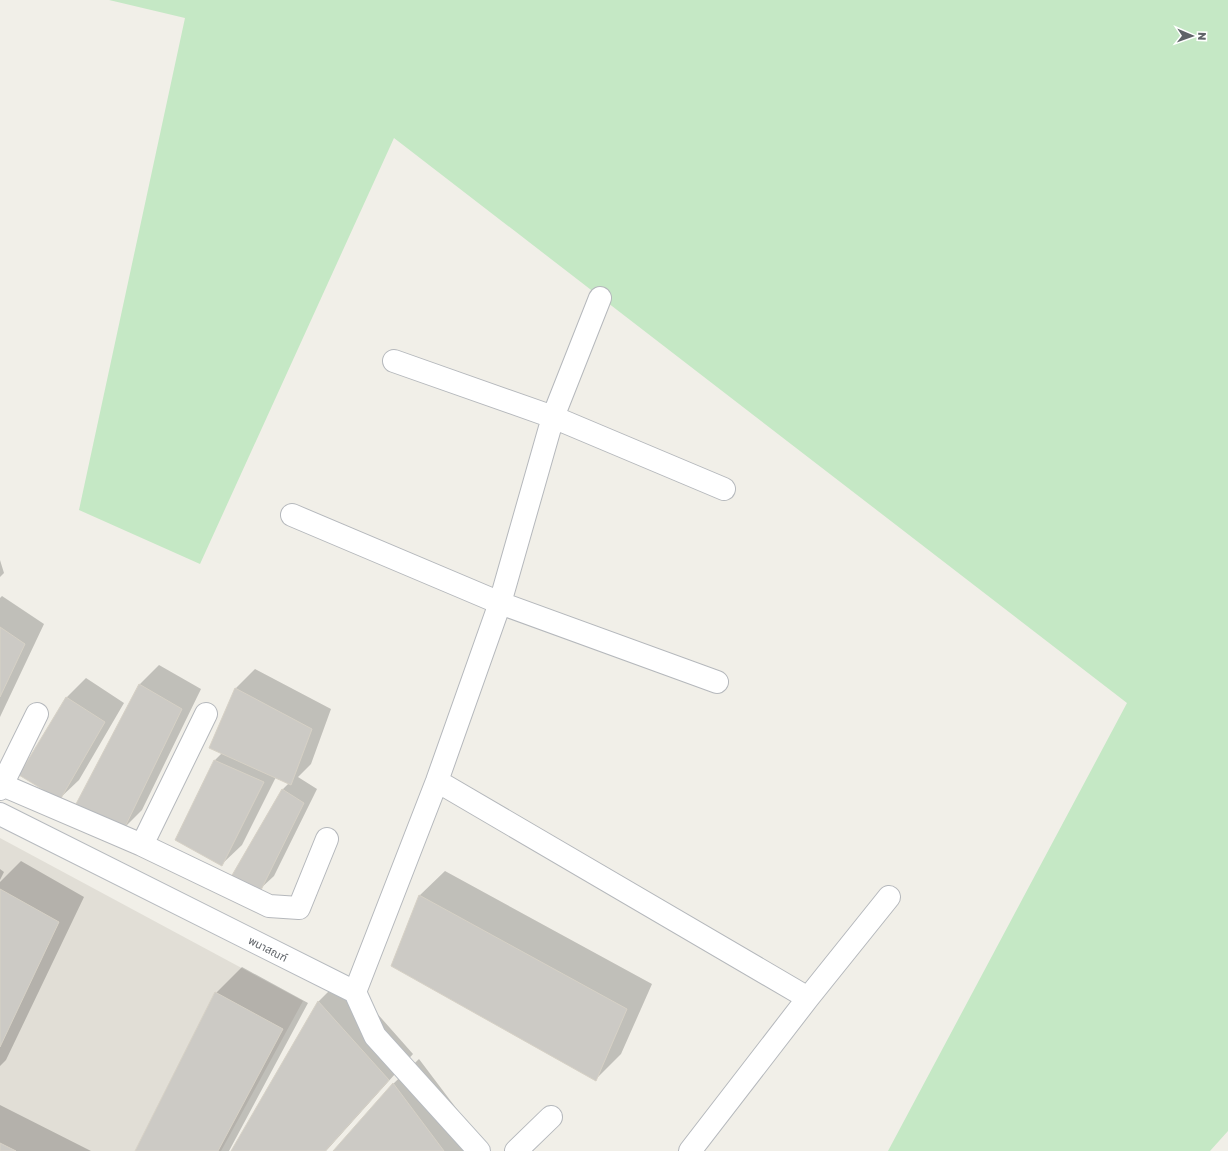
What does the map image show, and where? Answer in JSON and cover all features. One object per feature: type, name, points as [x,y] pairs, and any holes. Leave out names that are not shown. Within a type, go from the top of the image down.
[{"type":"street","points":[[479,1151],[375,1036],[355,992],[437,781],[500,603],[554,417],[600,298]]},
{"type":"street","points":[[394,361],[554,417],[724,489]]},
{"type":"street","points":[[292,515],[500,603],[717,682]]},
{"type":"street","points":[[37,714],[1,786],[142,845],[269,906],[299,908],[327,839]]},
{"type":"street","points":[[142,845],[206,714]]},
{"type":"street","points":[[437,781],[808,998]]},
{"type":"street","name":"พนาสณฑ์","points":[[0,814],[355,992]]},
{"type":"street","points":[[690,1151],[808,998],[889,897]]},
{"type":"street","points":[[516,1151],[551,1117]]},
{"type":"shaded area","points":[[0,838],[303,1001],[221,1151],[0,1151]]},
{"type":"green space","points":[[109,0],[1228,0],[1228,1131],[1210,1151],[888,1151],[1127,703],[394,138],[200,564],[79,510],[185,18]]},
{"type":"building","points":[[0,627],[25,644],[0,697]]},
{"type":"building","points":[[139,684],[182,709],[123,831],[76,804]]},
{"type":"building","points":[[235,688],[312,729],[291,785],[209,748]]},
{"type":"building","points":[[66,697],[105,722],[60,800],[19,775]]},
{"type":"building","points":[[214,760],[264,782],[222,866],[175,840]]},
{"type":"building","points":[[282,789],[304,803],[261,890],[231,877]]},
{"type":"building","points":[[0,889],[59,922],[0,1047]]},
{"type":"building","points":[[419,895],[627,1009],[596,1081],[391,966]]},
{"type":"building","points":[[215,992],[283,1029],[218,1151],[135,1151]]},
{"type":"building","points":[[318,1001],[389,1080],[325,1151],[231,1151]]},
{"type":"building","points":[[393,1083],[444,1151],[333,1151]]},
{"type":"building","points":[[0,1143],[16,1151],[0,1151]]}]
